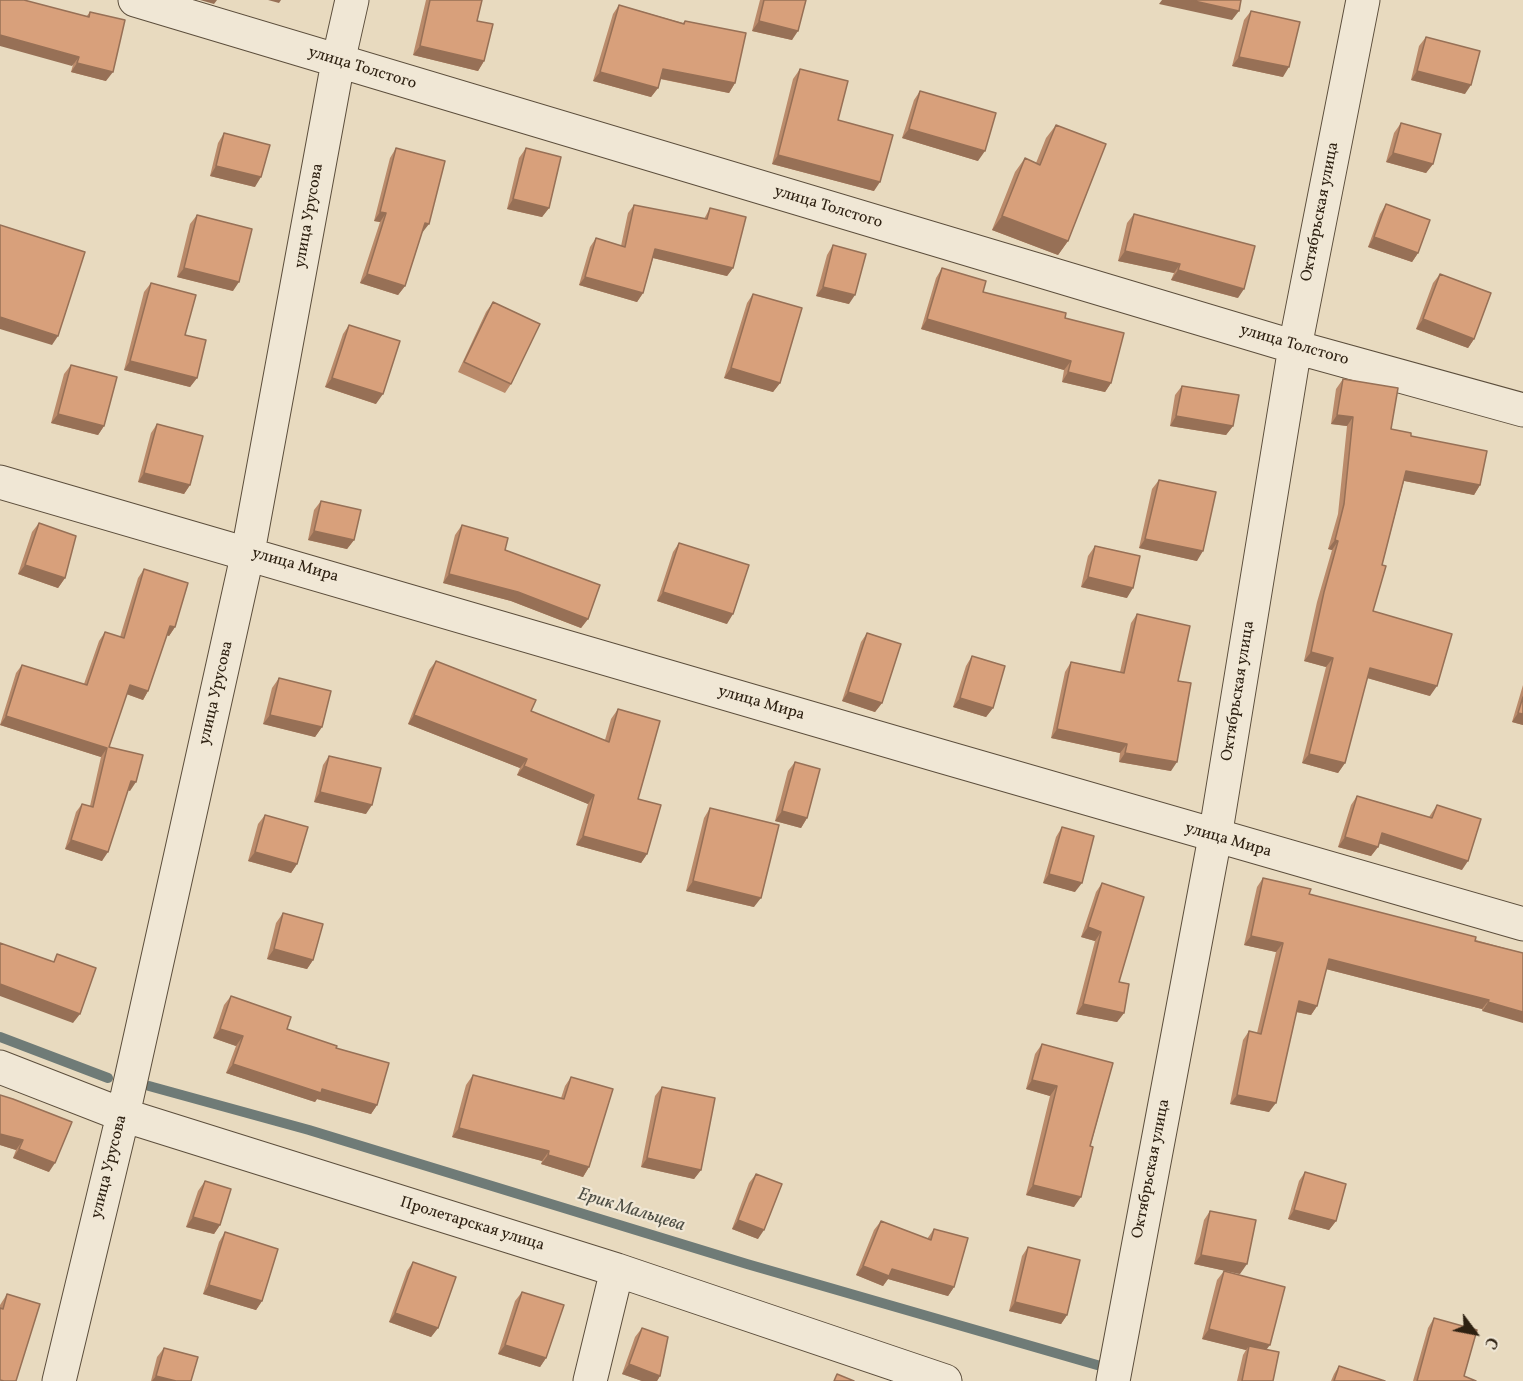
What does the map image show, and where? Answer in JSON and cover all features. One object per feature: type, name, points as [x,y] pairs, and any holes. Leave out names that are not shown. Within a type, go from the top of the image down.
[{"type":"street","name":"улица Толстого","points":[[135,0],[1295,347],[1523,410]]},
{"type":"street","name":"улица Урусова","points":[[58,1381],[123,1115],[248,552],[338,62],[352,0]]},
{"type":"street","name":"Октябрьская улица","points":[[1113,1381],[1215,837],[1295,347],[1363,0]]},
{"type":"street","name":"улица Мира","points":[[0,482],[248,552],[1215,837],[1523,924]]},
{"type":"street","name":"Пролетарская улица","points":[[0,1066],[123,1115],[617,1270],[945,1381]]},
{"type":"street","points":[[590,1381],[617,1270]]},
{"type":"building","points":[[0,0],[24,0],[89,17],[90,12],[125,20],[113,72],[77,63],[79,57],[0,35]]},
{"type":"building","points":[[430,0],[482,0],[477,21],[493,24],[484,61],[420,46]]},
{"type":"building","points":[[764,0],[806,0],[798,31],[759,21]]},
{"type":"building","points":[[1190,0],[1241,0],[1239,11]]},
{"type":"building","points":[[619,5],[684,24],[685,21],[746,33],[735,83],[663,69],[658,88],[600,72]]},
{"type":"building","points":[[1251,11],[1300,22],[1289,67],[1239,57]]},
{"type":"building","points":[[1426,37],[1480,51],[1471,85],[1417,71]]},
{"type":"building","points":[[800,69],[848,81],[838,120],[893,135],[880,182],[778,155]]},
{"type":"building","points":[[920,91],[996,113],[985,151],[909,129]]},
{"type":"building","points":[[1401,123],[1441,134],[1433,164],[1393,153]]},
{"type":"building","points":[[1056,125],[1106,144],[1068,241],[1002,216],[1025,158],[1040,165]]},
{"type":"building","points":[[224,133],[270,145],[261,177],[216,166]]},
{"type":"building","points":[[396,148],[445,161],[429,224],[425,223],[405,286],[367,274],[386,213],[380,212]]},
{"type":"building","points":[[526,148],[561,157],[549,208],[513,199]]},
{"type":"building","points":[[1386,204],[1430,220],[1418,253],[1374,237]]},
{"type":"building","points":[[634,205],[707,219],[710,208],[746,217],[733,268],[655,249],[643,293],[585,277],[596,238],[625,247]]},
{"type":"building","points":[[1134,214],[1255,246],[1244,289],[1178,270],[1180,264],[1125,251]]},
{"type":"building","points":[[197,215],[252,229],[239,282],[184,268]]},
{"type":"building","points":[[0,225],[85,252],[58,336],[0,317]]},
{"type":"building","points":[[833,245],[866,254],[855,295],[823,287]]},
{"type":"building","points":[[942,268],[986,281],[983,292],[1066,313],[1065,318],[1124,333],[1111,383],[1068,372],[1071,361],[927,319]]},
{"type":"building","points":[[1440,274],[1491,293],[1474,339],[1423,319]]},
{"type":"building","points":[[151,283],[196,295],[185,335],[206,340],[197,378],[130,361]]},
{"type":"building","points":[[753,294],[802,308],[780,383],[731,368]]},
{"type":"building","points":[[493,302],[540,324],[511,384],[464,362]]},
{"type":"building","points":[[349,325],[400,341],[383,394],[332,378]]},
{"type":"building","points":[[71,365],[117,377],[104,426],[58,414]]},
{"type":"building","points":[[1343,379],[1398,388],[1391,429],[1411,433],[1411,436],[1487,451],[1480,485],[1406,471],[1382,565],[1386,566],[1373,611],[1452,634],[1437,686],[1370,668],[1345,763],[1309,754],[1333,658],[1311,652],[1338,541],[1335,540],[1344,504],[1353,417],[1337,415]]},
{"type":"building","points":[[1182,386],[1239,395],[1233,426],[1176,416]]},
{"type":"building","points":[[157,424],[203,436],[190,485],[144,473]]},
{"type":"building","points":[[1159,480],[1216,492],[1203,551],[1145,539]]},
{"type":"building","points":[[321,501],[361,510],[354,540],[314,531]]},
{"type":"building","points":[[39,523],[76,536],[65,578],[25,565]]},
{"type":"building","points":[[462,525],[508,538],[505,550],[600,585],[588,619],[518,592],[449,574]]},
{"type":"building","points":[[679,543],[749,565],[733,614],[663,592]]},
{"type":"building","points":[[1095,546],[1140,556],[1133,588],[1088,577]]},
{"type":"building","points":[[144,569],[188,583],[175,627],[170,626],[148,691],[130,685],[109,747],[143,755],[136,782],[131,781],[108,852],[71,840],[82,804],[93,807],[107,748],[6,716],[22,665],[87,685],[105,632],[124,638]]},
{"type":"building","points":[[1137,614],[1190,626],[1178,681],[1191,683],[1177,762],[1125,753],[1127,744],[1057,729],[1071,662],[1124,673]]},
{"type":"building","points":[[867,633],[901,644],[882,703],[848,692]]},
{"type":"building","points":[[972,656],[1005,666],[993,708],[960,698]]},
{"type":"building","points":[[436,661],[536,700],[531,711],[609,742],[618,709],[660,721],[638,799],[661,805],[647,854],[583,836],[594,795],[524,766],[527,759],[414,715]]},
{"type":"building","points":[[279,678],[331,691],[322,727],[270,715]]},
{"type":"building","points":[[1523,697],[1523,714],[1518,713]]},
{"type":"building","points":[[329,756],[381,768],[372,805],[320,792]]},
{"type":"building","points":[[795,762],[820,769],[807,818],[782,811]]},
{"type":"building","points":[[1357,796],[1432,818],[1437,805],[1481,819],[1468,861],[1382,833],[1378,847],[1345,837]]},
{"type":"building","points":[[710,808],[779,825],[761,898],[693,881]]},
{"type":"building","points":[[265,815],[308,827],[297,864],[255,852]]},
{"type":"building","points":[[1062,827],[1094,836],[1082,883],[1049,874]]},
{"type":"building","points":[[1263,878],[1311,889],[1309,894],[1476,937],[1475,941],[1523,953],[1523,1012],[1488,1002],[1489,1000],[1329,959],[1317,1006],[1299,1001],[1276,1103],[1237,1095],[1249,1031],[1261,1034],[1283,943],[1251,936]]},
{"type":"building","points":[[1102,883],[1144,897],[1119,982],[1129,984],[1124,1013],[1083,1004],[1101,932],[1088,927]]},
{"type":"building","points":[[283,913],[323,924],[313,960],[274,949]]},
{"type":"building","points":[[0,943],[54,962],[57,954],[96,968],[80,1014],[0,984]]},
{"type":"building","points":[[231,996],[291,1017],[287,1029],[337,1046],[336,1048],[389,1063],[377,1105],[322,1089],[321,1093],[233,1064],[243,1036],[220,1029]]},
{"type":"building","points":[[1042,1044],[1113,1063],[1090,1146],[1093,1147],[1081,1197],[1033,1185],[1057,1086],[1032,1080]]},
{"type":"building","points":[[473,1075],[564,1099],[571,1077],[613,1089],[589,1167],[548,1155],[549,1151],[459,1128]]},
{"type":"building","points":[[662,1087],[715,1098],[701,1170],[647,1158]]},
{"type":"building","points":[[0,1095],[72,1122],[55,1163],[19,1149],[23,1140],[0,1134]]},
{"type":"building","points":[[1305,1172],[1346,1184],[1336,1221],[1294,1210]]},
{"type":"building","points":[[756,1174],[782,1184],[764,1230],[738,1220]]},
{"type":"building","points":[[205,1181],[231,1189],[220,1225],[193,1217]]},
{"type":"building","points":[[1210,1211],[1256,1220],[1247,1264],[1201,1255]]},
{"type":"building","points":[[881,1221],[931,1240],[934,1229],[968,1238],[954,1287],[892,1269],[889,1276],[863,1266]]},
{"type":"building","points":[[225,1232],[278,1249],[262,1301],[209,1285]]},
{"type":"building","points":[[1028,1247],[1080,1260],[1067,1315],[1015,1302]]},
{"type":"building","points":[[413,1262],[456,1277],[438,1328],[395,1313]]},
{"type":"building","points":[[1224,1271],[1285,1287],[1270,1345],[1209,1329]]},
{"type":"building","points":[[522,1292],[564,1305],[546,1358],[505,1345]]},
{"type":"building","points":[[7,1294],[40,1304],[16,1381],[0,1380],[0,1308],[3,1309]]},
{"type":"building","points":[[1434,1318],[1477,1330],[1464,1376],[1476,1381],[1417,1381]]},
{"type":"building","points":[[642,1328],[668,1337],[660,1376],[629,1364]]},
{"type":"building","points":[[1249,1346],[1279,1352],[1273,1381],[1242,1381]]},
{"type":"building","points":[[164,1348],[198,1357],[191,1381],[176,1381],[156,1376]]},
{"type":"building","points":[[1339,1366],[1385,1381],[1334,1381]]},
{"type":"building","points":[[837,1374],[854,1381],[834,1381]]},
{"type":"waterway","name":"Ерик Мальцева","points":[[0,1037],[108,1078]]},
{"type":"waterway","name":"Ерик Мальцева","points":[[149,1086],[309,1130],[747,1264],[1104,1367]]}]
